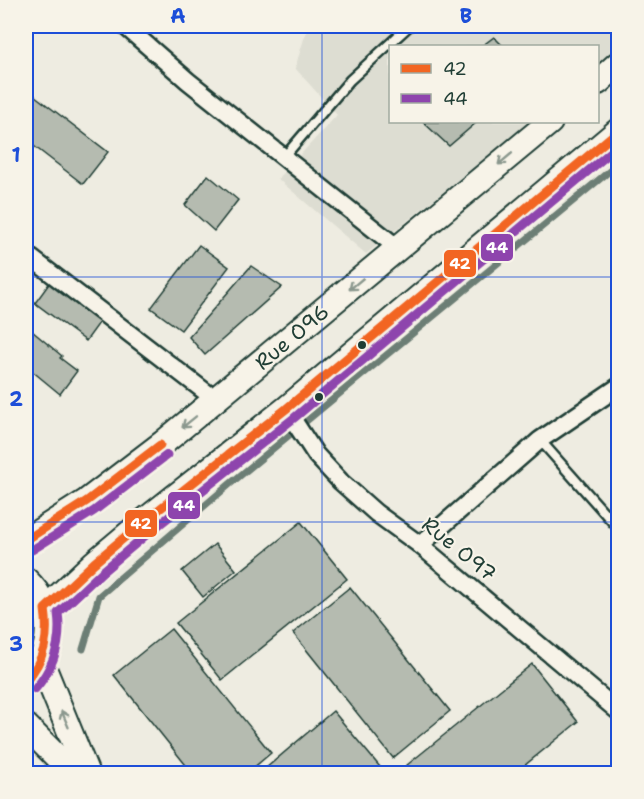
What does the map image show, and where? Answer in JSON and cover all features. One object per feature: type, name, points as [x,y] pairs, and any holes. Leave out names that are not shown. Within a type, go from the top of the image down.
[{"type":"main road","points":[[599,80],[618,64]]},
{"type":"main road","name":"Rue O96","points":[[26,540],[87,501],[216,400],[549,123]]},
{"type":"main road","points":[[45,609],[94,563],[286,409],[618,131]]},
{"type":"main road","points":[[26,579],[38,594],[45,609],[48,627],[47,645],[41,662],[26,681]]},
{"type":"main road","points":[[41,662],[87,774]]},
{"type":"main road","points":[[26,726],[74,774]]},
{"type":"street","points":[[125,26],[179,74],[399,249]]},
{"type":"street","points":[[26,254],[216,400]]},
{"type":"street","points":[[420,545],[540,440],[618,387]]},
{"type":"street","name":"Rue O97","points":[[286,409],[316,455],[341,482],[618,711]]},
{"type":"lane","points":[[284,158],[350,80],[409,26]]},
{"type":"lane","points":[[540,440],[618,528]]},
{"type":"shaded area","points":[[308,26],[618,26],[618,50],[599,66],[599,45],[389,45],[389,123],[529,123],[366,254],[278,179],[337,115],[295,68]]},
{"type":"building","points":[[494,37],[502,45],[483,45]]},
{"type":"building","points":[[26,89],[108,152],[83,184],[26,140]]},
{"type":"building","points":[[424,123],[476,123],[449,146]]},
{"type":"building","points":[[208,175],[238,200],[214,231],[185,205]]},
{"type":"building","points":[[199,245],[229,267],[181,330],[151,308]]},
{"type":"building","points":[[251,266],[282,287],[205,355],[189,337]]},
{"type":"building","points":[[51,281],[102,319],[86,341],[35,303]]},
{"type":"building","points":[[26,326],[77,371],[60,394],[26,366]]},
{"type":"building","points":[[301,522],[347,579],[222,680],[176,623]]},
{"type":"building","points":[[215,544],[236,570],[203,597],[182,571]]},
{"type":"building","points":[[350,587],[450,711],[393,758],[293,633]]},
{"type":"building","points":[[171,629],[271,753],[246,774],[193,774],[114,675]]},
{"type":"building","points":[[532,664],[578,722],[514,774],[414,774],[407,765]]},
{"type":"building","points":[[333,711],[380,767],[372,774],[259,774]]},
{"type":"waterway","points":[[83,649],[99,596],[230,484],[618,164]]},
{"type":"transit line","name":"42","points":[[26,681],[38,664],[44,647],[45,609],[94,563],[286,409],[618,131]]},
{"type":"transit line","name":"44","points":[[35,689],[42,681],[55,654],[59,634],[58,613],[102,572],[294,418],[618,146]]},
{"type":"transit line","name":"42","points":[[26,540],[87,501],[160,445]]},
{"type":"transit line","name":"44","points":[[32,550],[94,511],[167,455]]}]
